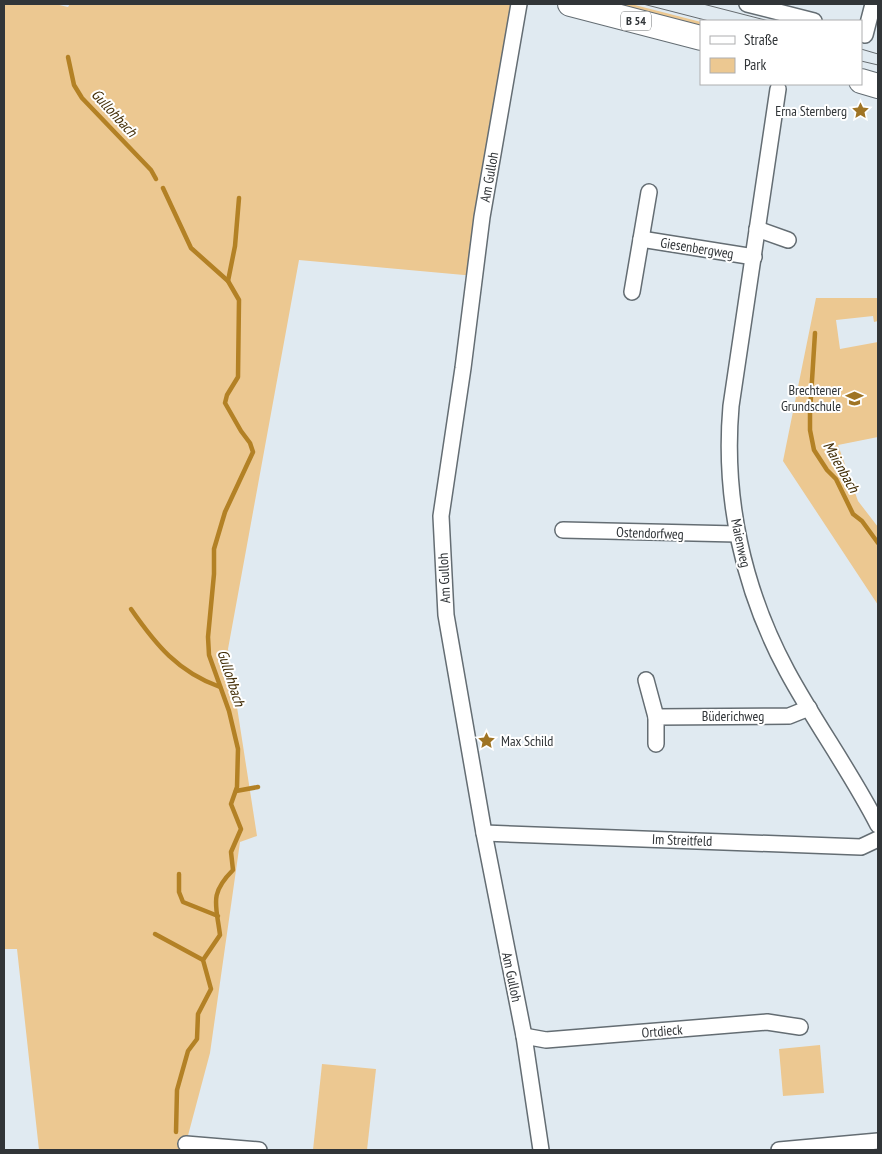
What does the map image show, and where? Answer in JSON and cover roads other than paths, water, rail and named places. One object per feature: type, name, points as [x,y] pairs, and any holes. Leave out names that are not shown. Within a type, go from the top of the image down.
[{"type":"main road","name":"B 54","points":[[570,4],[700,38]]},
{"type":"main road","points":[[862,81],[878,86]]},
{"type":"street","name":"Am Gulloh","points":[[519,4],[482,217],[463,368],[441,516],[446,615],[484,833],[524,1036],[541,1150]]},
{"type":"street","points":[[747,4],[810,20]]},
{"type":"street","points":[[868,36],[873,4]]},
{"type":"street","name":"Maienweg","points":[[778,89],[729,428],[731,490],[737,534],[745,568],[768,633],[809,708],[878,825]]},
{"type":"street","name":"Giesenbergweg","points":[[632,292],[649,192]]},
{"type":"street","points":[[757,230],[788,240]]},
{"type":"street","name":"Giesenbergweg","points":[[641,239],[754,257]]},
{"type":"street","name":"Ostendorfweg","points":[[563,530],[737,534]]},
{"type":"street","points":[[646,680],[656,717],[656,744]]},
{"type":"street","name":"Büderichweg","points":[[656,717],[789,716],[809,708]]},
{"type":"street","name":"Im Streitfeld","points":[[484,833],[861,847],[878,839]]},
{"type":"street","name":"Ortdieck","points":[[524,1036],[546,1040],[767,1022],[800,1027]]},
{"type":"street","points":[[779,1150],[878,1141]]},
{"type":"street","points":[[186,1144],[259,1150]]},
{"type":"waterway","name":"Gullohbach","points":[[68,57],[74,85],[82,98],[151,170],[156,179]]},
{"type":"waterway","name":"Gullohbach","points":[[163,188],[191,248],[228,281],[239,300],[238,377],[227,395],[225,403],[250,443],[253,452],[225,512],[214,549],[214,574],[208,637],[209,655],[229,711],[238,749],[237,787],[231,804],[241,829],[231,852],[233,870],[225,878],[217,893],[216,907],[220,935],[203,960],[211,989],[198,1014],[197,1039],[188,1051],[177,1090],[176,1132]]},
{"type":"waterway","points":[[228,281],[235,246],[239,198]]},
{"type":"waterway","name":"Maienbach","points":[[815,333],[810,412],[810,430],[814,450],[827,470],[836,479],[853,514],[862,521],[878,543]]},
{"type":"waterway","points":[[131,609],[169,656],[192,674],[220,687]]},
{"type":"waterway","points":[[236,791],[258,787]]},
{"type":"waterway","points":[[179,874],[179,892],[183,902],[218,916]]},
{"type":"waterway","points":[[155,934],[203,960]]},
{"type":"tram line","points":[[643,4],[705,20]]},
{"type":"tram line","points":[[703,4],[765,20]]},
{"type":"tram line","points":[[862,49],[878,54]]},
{"type":"tram line","points":[[862,61],[878,65]]},
{"type":"place","name":"Erna Sternberg","points":[[861,111]]},
{"type":"place","name":"Brechtener Grundschule","points":[[855,398]]},
{"type":"place","name":"Max Schild","points":[[487,741]]}]
